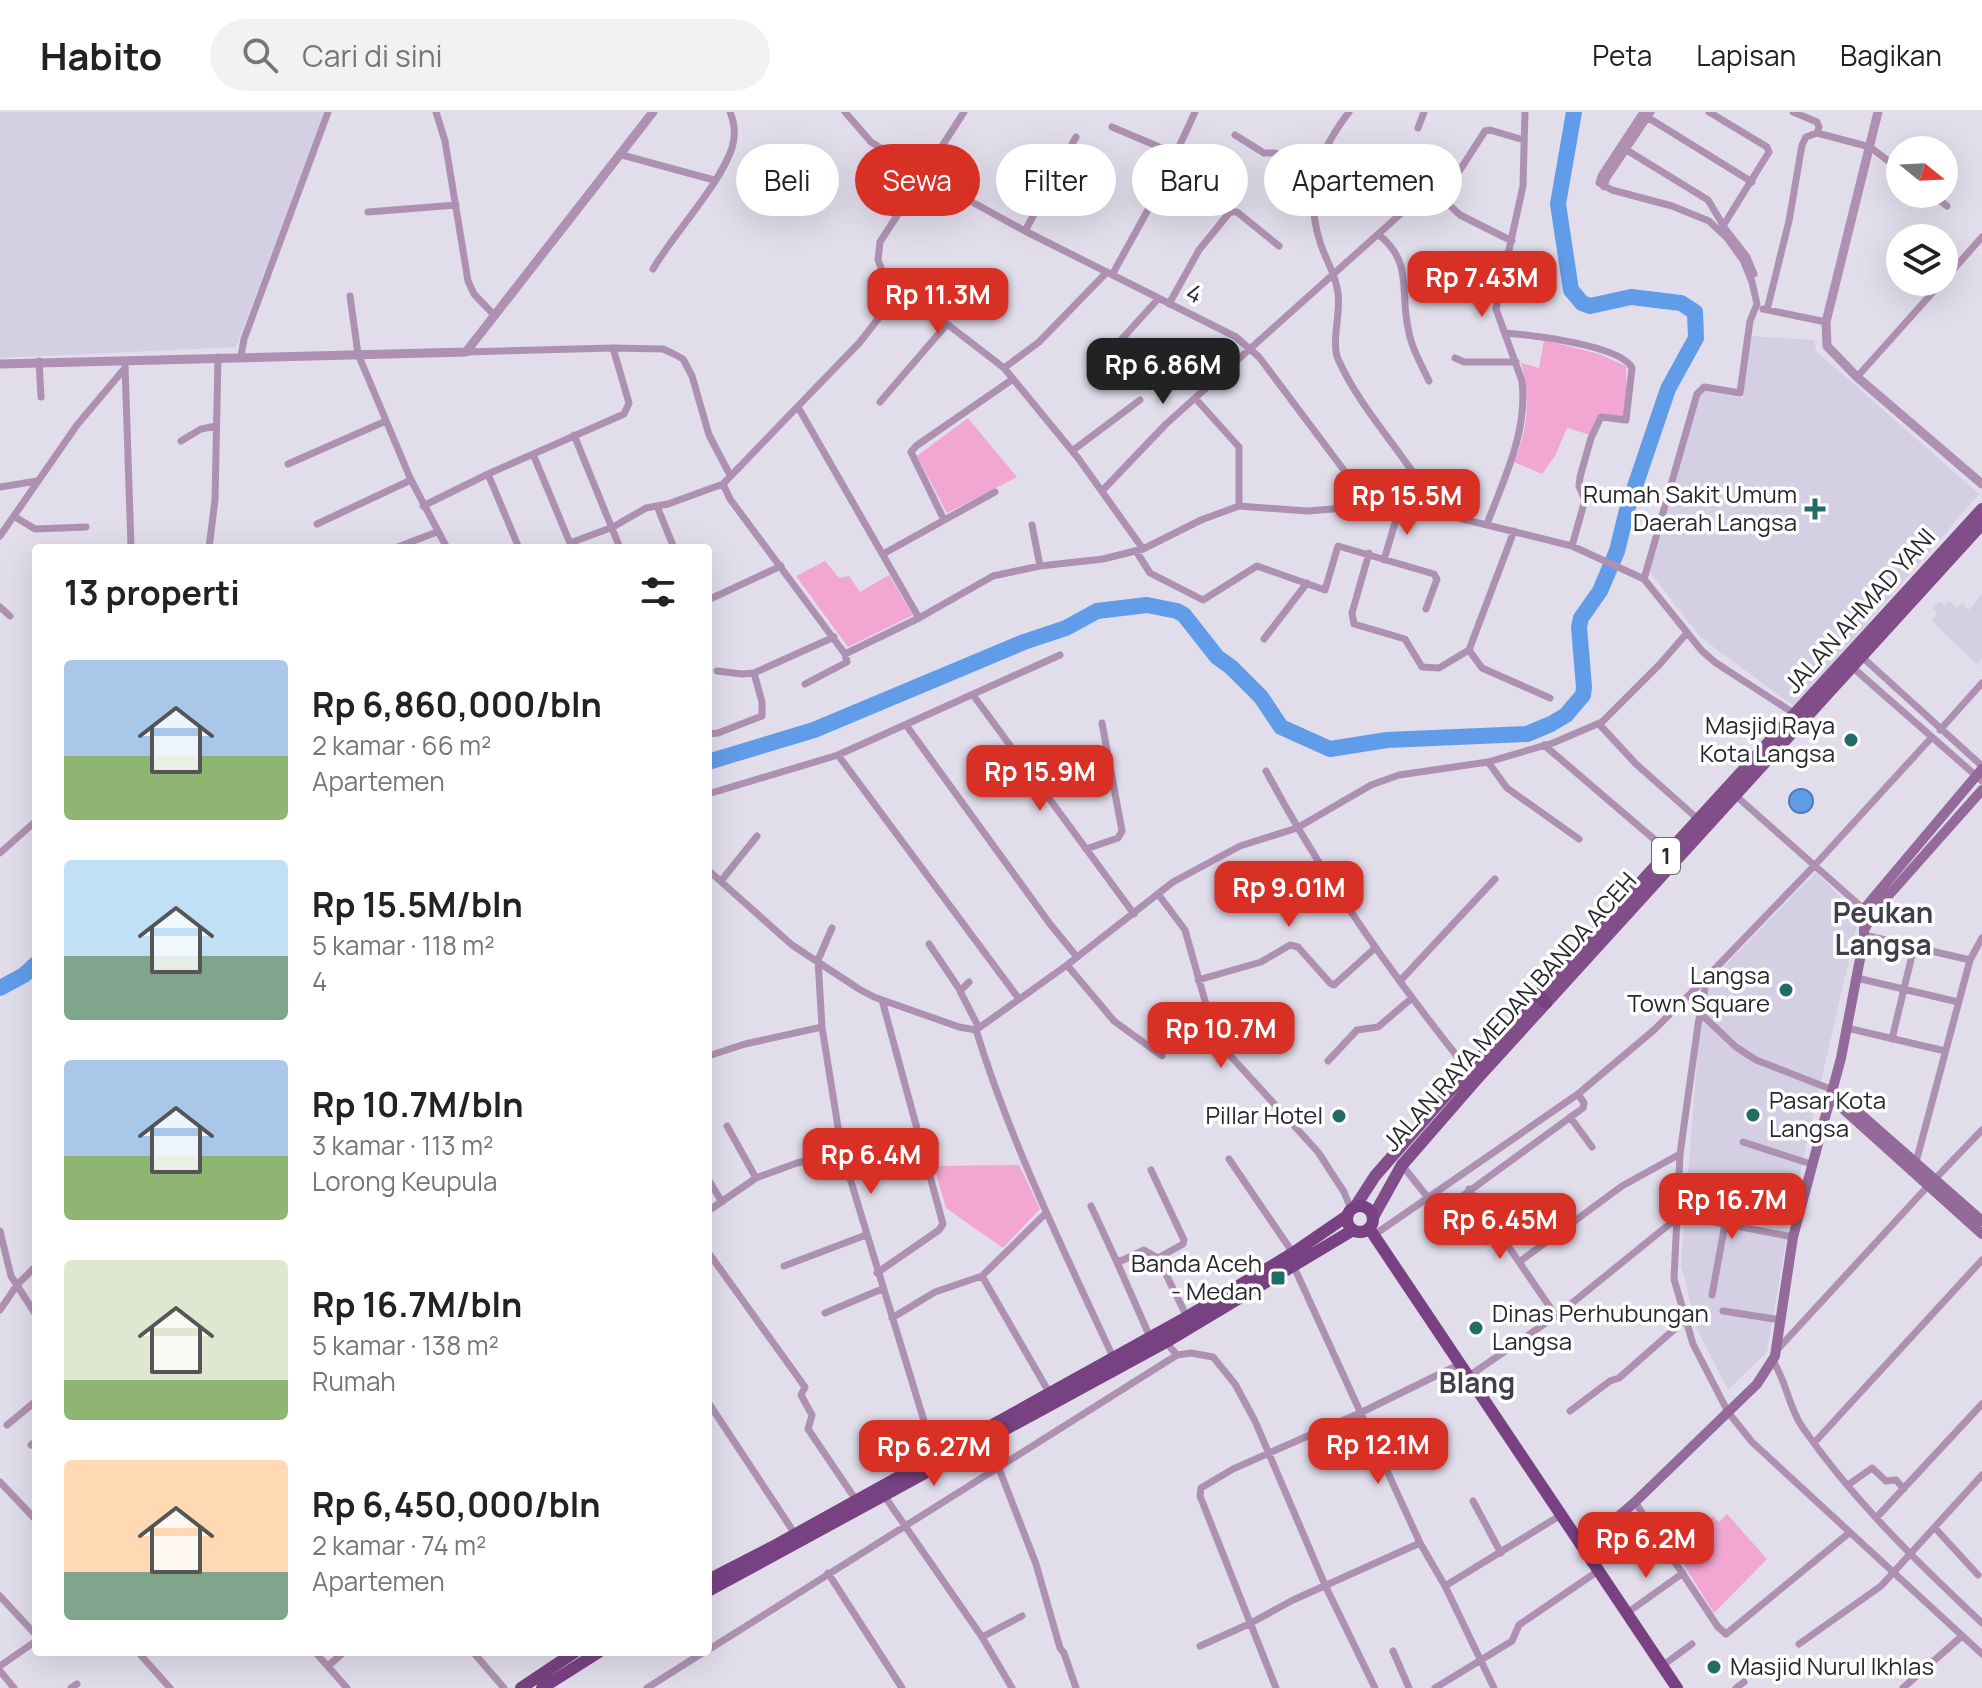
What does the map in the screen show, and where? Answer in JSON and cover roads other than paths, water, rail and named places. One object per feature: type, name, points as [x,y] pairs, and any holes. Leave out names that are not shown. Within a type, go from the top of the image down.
[{"type":"highway","points":[[1372,1227],[1361,1232],[1353,1230],[1348,1224],[1351,1211],[1366,1207],[1372,1227],[1673,1687]]},
{"type":"highway","name":"1","points":[[712,1589],[778,1549],[795,1534],[1113,1357],[1159,1337],[1293,1253],[1351,1211]]},
{"type":"highway","name":"1","points":[[712,1578],[885,1497],[1159,1337],[1294,1267],[1353,1230]]},
{"type":"highway","points":[[521,1688],[569,1656]]},
{"type":"highway","points":[[542,1688],[593,1656]]},
{"type":"main road","name":"JALAN AHMAD YANI","points":[[1351,1211],[1375,1176],[1469,1071],[1542,999],[1699,820],[1732,792],[1795,714],[1853,659],[1982,509]]},
{"type":"main road","name":"JALAN RAYA MEDAN BANDA ACEH","points":[[1372,1227],[1402,1165],[1542,999],[1853,659],[1982,524]]},
{"type":"main road","points":[[1583,1547],[1635,1502],[1757,1384],[1775,1355],[1793,1237],[1832,1094],[1868,912],[1980,773]]},
{"type":"main road","points":[[1921,849],[1982,790]]},
{"type":"main road","points":[[1832,1094],[1916,1162],[1932,1183],[1982,1221]]},
{"type":"main road","points":[[1832,1094],[1932,1183],[1982,1234]]},
{"type":"street","points":[[241,356],[249,326],[328,112]]},
{"type":"street","points":[[436,112],[445,141],[468,281],[474,294],[495,316]]},
{"type":"street","points":[[466,352],[653,112]]},
{"type":"street","points":[[653,269],[732,149],[736,126],[730,112]]},
{"type":"street","name":"4","points":[[847,112],[874,144]]},
{"type":"street","points":[[943,144],[964,112]]},
{"type":"street","points":[[1181,144],[1195,112]]},
{"type":"street","points":[[1328,144],[1349,112]]},
{"type":"street","points":[[1418,128],[1424,112]]},
{"type":"street","points":[[1487,524],[1519,435],[1524,393],[1516,362],[1497,316],[1497,300],[1523,186],[1525,112]]},
{"type":"street","points":[[1709,112],[1769,150],[1723,226]]},
{"type":"street","points":[[1793,112],[1806,115],[1819,124],[1817,133]]},
{"type":"street","points":[[1878,112],[1826,322],[1827,346],[1857,377],[1982,484]]},
{"type":"street","points":[[1647,114],[1752,182]]},
{"type":"street","points":[[1604,187],[1647,114]]},
{"type":"street","points":[[1647,114],[1599,183],[1709,221],[1743,260],[1762,309]]},
{"type":"street","points":[[1112,127],[1152,144]]},
{"type":"street","points":[[1462,167],[1485,131],[1524,140]]},
{"type":"street","points":[[1644,579],[1699,389],[1704,387],[1740,393],[1750,321],[1762,309],[1789,221],[1806,137],[1817,133],[1870,147],[1886,159]]},
{"type":"street","points":[[1235,135],[1264,153]]},
{"type":"street","points":[[1025,231],[1076,137]]},
{"type":"street","points":[[1625,149],[1708,200],[1747,257],[1762,309]]},
{"type":"street","points":[[622,155],[714,180]]},
{"type":"street","points":[[368,212],[456,205]]},
{"type":"street","name":"4","points":[[980,206],[1236,337],[1250,348],[1291,398],[1357,491],[1370,501]]},
{"type":"street","points":[[1169,304],[1199,250],[1230,212],[1237,212],[1279,246]]},
{"type":"street","points":[[897,216],[880,242],[878,260],[881,274],[898,293],[947,324],[1004,368],[1102,491],[1150,573],[1203,600],[1257,566],[1326,589],[1338,546],[1437,576],[1426,609]]},
{"type":"street","points":[[1004,368],[1048,334],[1109,274],[1141,216]]},
{"type":"street","points":[[1314,216],[1320,242],[1334,274],[1339,305],[1335,344],[1338,358],[1366,407],[1422,485],[1437,512]]},
{"type":"street","points":[[1102,491],[1166,424],[1399,216]]},
{"type":"street","points":[[1462,216],[1512,241]]},
{"type":"street","points":[[1379,235],[1394,249],[1402,267],[1407,327],[1429,381]]},
{"type":"street","points":[[1958,264],[1982,237]]},
{"type":"street","points":[[573,544],[646,508],[723,484],[860,342],[898,293]]},
{"type":"street","points":[[350,296],[358,354],[411,480],[444,544]]},
{"type":"street","points":[[1857,377],[1930,296]]},
{"type":"street","points":[[1101,362],[1158,299]]},
{"type":"street","points":[[1762,309],[1826,322]]},
{"type":"street","points":[[880,402],[947,324]]},
{"type":"street","points":[[1505,333],[1567,340],[1626,359],[1632,368],[1625,422],[1601,417],[1591,438],[1579,482],[1585,503],[1572,546]]},
{"type":"street","points":[[423,506],[574,435],[614,421],[627,410],[629,403],[613,348]]},
{"type":"street","points":[[0,364],[39,361],[124,363],[241,356],[663,349],[683,359],[692,376],[709,435],[730,475]]},
{"type":"street","points":[[210,544],[215,500],[218,357]]},
{"type":"street","points":[[1455,358],[1464,362],[1516,362]]},
{"type":"street","points":[[39,361],[41,397]]},
{"type":"street","points":[[0,536],[124,363]]},
{"type":"street","points":[[124,363],[131,544]]},
{"type":"street","points":[[944,520],[911,452],[1013,379]]},
{"type":"street","points":[[1195,398],[1239,447],[1239,506]]},
{"type":"street","points":[[1072,451],[1140,400]]},
{"type":"street","points":[[798,407],[919,618]]},
{"type":"street","points":[[288,464],[386,421]]},
{"type":"street","points":[[181,441],[201,429],[216,426]]},
{"type":"street","points":[[574,435],[619,544]]},
{"type":"street","points":[[533,454],[571,544]]},
{"type":"street","points":[[488,474],[517,544]]},
{"type":"street","points":[[317,524],[411,480]]},
{"type":"street","points":[[0,487],[37,481]]},
{"type":"street","points":[[723,484],[730,499],[845,654],[847,662],[805,684]]},
{"type":"street","points":[[883,554],[995,492]]},
{"type":"street","points":[[845,654],[919,618],[993,576],[1040,566],[1103,559],[1139,550],[1201,520],[1239,506],[1307,511],[1359,507],[1370,501],[1437,512],[1572,546],[1644,579],[1686,634],[1716,663],[1795,714]]},
{"type":"street","points":[[657,506],[672,544]]},
{"type":"street","points":[[1384,560],[1400,506]]},
{"type":"street","points":[[15,517],[35,529],[86,527]]},
{"type":"street","points":[[1032,525],[1040,566]]},
{"type":"street","points":[[1369,553],[1352,613],[1354,624],[1405,639],[1417,663],[1427,669],[1439,668],[1469,650],[1514,531]]},
{"type":"street","points":[[406,544],[437,532]]},
{"type":"street","points":[[712,598],[781,566]]},
{"type":"street","points":[[1264,639],[1307,583]]},
{"type":"street","points":[[0,607],[10,616]]},
{"type":"street","points":[[712,873],[781,936],[859,989],[959,1027],[977,1029],[1067,965],[1173,882],[1240,846],[1297,828],[1371,785],[1399,775],[1488,762],[1599,724],[1623,703],[1686,634]]},
{"type":"street","points":[[717,671],[754,673],[834,637]]},
{"type":"street","points":[[1469,650],[1482,668],[1550,698]]},
{"type":"street","points":[[712,793],[838,755],[1060,655]]},
{"type":"street","points":[[1853,659],[1940,730],[1980,773]]},
{"type":"street","points":[[1853,659],[1932,737],[1980,773]]},
{"type":"street","points":[[712,734],[762,716],[762,702],[754,673]]},
{"type":"street","points":[[1940,730],[1982,683]]},
{"type":"street","points":[[973,695],[1134,914]]},
{"type":"street","points":[[1086,849],[1118,838],[1122,831],[1102,723]]},
{"type":"street","points":[[1599,724],[1636,764],[1699,820]]},
{"type":"street","points":[[906,725],[1077,957]]},
{"type":"street","points":[[1372,1227],[1427,1198],[1578,1094],[1654,1030],[1815,865],[1932,737]]},
{"type":"street","points":[[1544,745],[1669,852]]},
{"type":"street","points":[[838,755],[1019,999]]},
{"type":"street","points":[[1488,762],[1507,788],[1579,839]]},
{"type":"street","points":[[1266,771],[1297,828],[1375,948],[1469,1071]]},
{"type":"street","points":[[1732,792],[1868,912]]},
{"type":"street","points":[[0,853],[32,825]]},
{"type":"street","points":[[721,881],[757,836]]},
{"type":"street","points":[[1400,981],[1495,879]]},
{"type":"street","points":[[1158,894],[1185,930],[1216,1040],[1318,1152],[1344,1192],[1351,1211]]},
{"type":"street","points":[[832,928],[818,960],[822,1027],[842,1152],[935,1457]]},
{"type":"street","points":[[1864,934],[1970,960]]},
{"type":"street","points":[[1916,1162],[1970,960],[1982,938]]},
{"type":"street","points":[[929,944],[960,990],[977,1029],[997,1099],[1113,1357]]},
{"type":"street","points":[[1198,980],[1261,962],[1290,945],[1298,947],[1330,983],[1337,985],[1375,948]]},
{"type":"street","points":[[1892,1039],[1914,947]]},
{"type":"street","points":[[1067,965],[1114,1021],[1162,1056]]},
{"type":"street","points":[[1707,977],[1680,1154],[1674,1279],[1693,1344],[1728,1412],[1752,1442],[1982,1654]]},
{"type":"street","points":[[1857,978],[1958,1002]]},
{"type":"street","points":[[960,990],[969,982]]},
{"type":"street","points":[[1328,1061],[1357,1030],[1378,1027],[1412,998]]},
{"type":"street","points":[[877,1273],[939,1230],[943,1224],[882,1000]]},
{"type":"street","points":[[1700,1013],[1736,1047],[1756,1060],[1821,1085],[1832,1094]]},
{"type":"street","points":[[712,1055],[822,1027]]},
{"type":"street","points":[[1847,1028],[1945,1051]]},
{"type":"street","points":[[1402,1165],[1427,1198],[1442,1211],[1585,1105],[1578,1094]]},
{"type":"street","points":[[1570,1117],[1592,1147]]},
{"type":"street","points":[[727,1126],[756,1178]]},
{"type":"street","points":[[1982,1130],[1775,1355],[1788,1403],[1814,1443],[1909,1555],[1982,1623]]},
{"type":"street","points":[[1743,1142],[1811,1164]]},
{"type":"street","points":[[712,1208],[756,1178],[797,1163],[842,1152]]},
{"type":"street","points":[[1519,1262],[1622,1186],[1680,1154]]},
{"type":"street","points":[[1229,1159],[1293,1253]]},
{"type":"street","points":[[1151,1170],[1184,1242],[1158,1258]]},
{"type":"street","points":[[712,1186],[722,1202]]},
{"type":"street","points":[[1469,1189],[1556,1316]]},
{"type":"street","points":[[1091,1206],[1116,1260],[1159,1337],[1177,1355]]},
{"type":"street","points":[[892,1318],[935,1292],[982,1276],[1046,1213]]},
{"type":"street","points":[[1469,1376],[1556,1316],[1677,1216],[1793,1237]]},
{"type":"street","points":[[1712,1295],[1725,1224]]},
{"type":"street","points":[[0,1231],[11,1276],[32,1309]]},
{"type":"street","points":[[784,1266],[866,1235]]},
{"type":"street","points":[[1116,1260],[1121,1261],[1144,1250],[1158,1258],[1187,1317]]},
{"type":"street","points":[[712,1258],[805,1387],[801,1395],[812,1415],[808,1429],[856,1500]]},
{"type":"street","points":[[1814,1443],[1982,1260]]},
{"type":"street","points":[[1294,1267],[1420,1543],[1445,1586],[1494,1688]]},
{"type":"street","points":[[1,1307],[32,1270]]},
{"type":"street","points":[[982,1276],[1050,1394]]},
{"type":"street","points":[[825,1313],[882,1289]]},
{"type":"street","points":[[1723,1311],[1781,1320]]},
{"type":"street","points":[[1570,1411],[1610,1381],[1619,1378],[1686,1319]]},
{"type":"street","points":[[712,1647],[1177,1355],[1199,1354],[1218,1361],[1242,1396],[1325,1585],[1375,1688]]},
{"type":"street","points":[[1276,1688],[1201,1488],[1233,1469],[1270,1455],[1460,1364]]},
{"type":"street","points":[[7,1425],[32,1404]]},
{"type":"street","points":[[1876,1518],[1982,1404]]},
{"type":"street","points":[[712,1408],[795,1534]]},
{"type":"street","points":[[998,1466],[1036,1564],[1060,1648],[1076,1688]]},
{"type":"street","points":[[1848,1485],[1872,1468],[1886,1481],[1896,1480],[1904,1489]]},
{"type":"street","points":[[1799,1644],[1853,1608],[1893,1573],[1982,1475]]},
{"type":"street","points":[[0,1482],[32,1516]]},
{"type":"street","points":[[885,1497],[982,1637],[1012,1688]]},
{"type":"street","points":[[1473,1501],[1501,1553]]},
{"type":"street","points":[[1635,1502],[1718,1627],[1726,1634],[1849,1533]]},
{"type":"street","points":[[1445,1586],[1561,1515]]},
{"type":"street","points":[[1935,1528],[1978,1575]]},
{"type":"street","points":[[1200,1646],[1420,1543]]},
{"type":"street","points":[[1435,1688],[1512,1641],[1519,1625],[1598,1571]]},
{"type":"street","points":[[828,1573],[902,1688]]},
{"type":"street","points":[[1627,1613],[1683,1573]]},
{"type":"street","points":[[0,1596],[32,1633]]},
{"type":"street","points":[[982,1637],[1022,1616]]},
{"type":"street","points":[[1903,1688],[1962,1636]]},
{"type":"street","points":[[14,1688],[0,1669],[32,1641]]},
{"type":"street","points":[[1662,1666],[1692,1644]]},
{"type":"street","points":[[1393,1651],[1409,1688]]},
{"type":"street","points":[[142,1656],[170,1688]]},
{"type":"street","points":[[319,1656],[347,1688]]},
{"type":"street","points":[[328,1666],[339,1656]]},
{"type":"street","points":[[476,1656],[504,1688]]},
{"type":"street","points":[[647,1688],[698,1656]]},
{"type":"street","points":[[1736,1688],[1744,1682]]},
{"type":"water","points":[[1801,789],[1810,792],[1813,801],[1810,810],[1801,813],[1792,810],[1789,801],[1792,792]]},
{"type":"waterway","points":[[712,761],[814,730],[1024,642],[1066,628],[1097,611],[1147,605],[1184,615],[1217,657],[1261,697],[1281,727],[1330,749],[1387,740],[1527,734],[1566,715],[1583,695],[1581,618],[1600,591],[1617,551],[1627,510],[1668,389],[1696,338],[1695,312],[1681,303],[1631,297],[1590,306],[1582,303],[1571,290],[1558,204],[1574,112]]},
{"type":"waterway","points":[[0,988],[32,968]]},
{"type":"place","name":"Rumah Sakit Umum Daerah Langsa","points":[[1815,509]]},
{"type":"place","name":"Masjid Raya Kota Langsa","points":[[1851,740]]},
{"type":"place","name":"Langsa Town Square","points":[[1786,990]]},
{"type":"place","name":"Pasar Kota Langsa","points":[[1753,1115]]},
{"type":"place","name":"Pillar Hotel","points":[[1339,1116]]},
{"type":"place","name":"Banda Aceh - Medan","points":[[1278,1278]]},
{"type":"place","name":"Dinas Perhubungan Langsa","points":[[1476,1328]]},
{"type":"place","name":"Masjid Nurul Ikhlas","points":[[1714,1667]]},
{"type":"district","name":"Peukan Langsa","points":[[1883,929]]},
{"type":"district","name":"Blang","points":[[1477,1383]]}]
